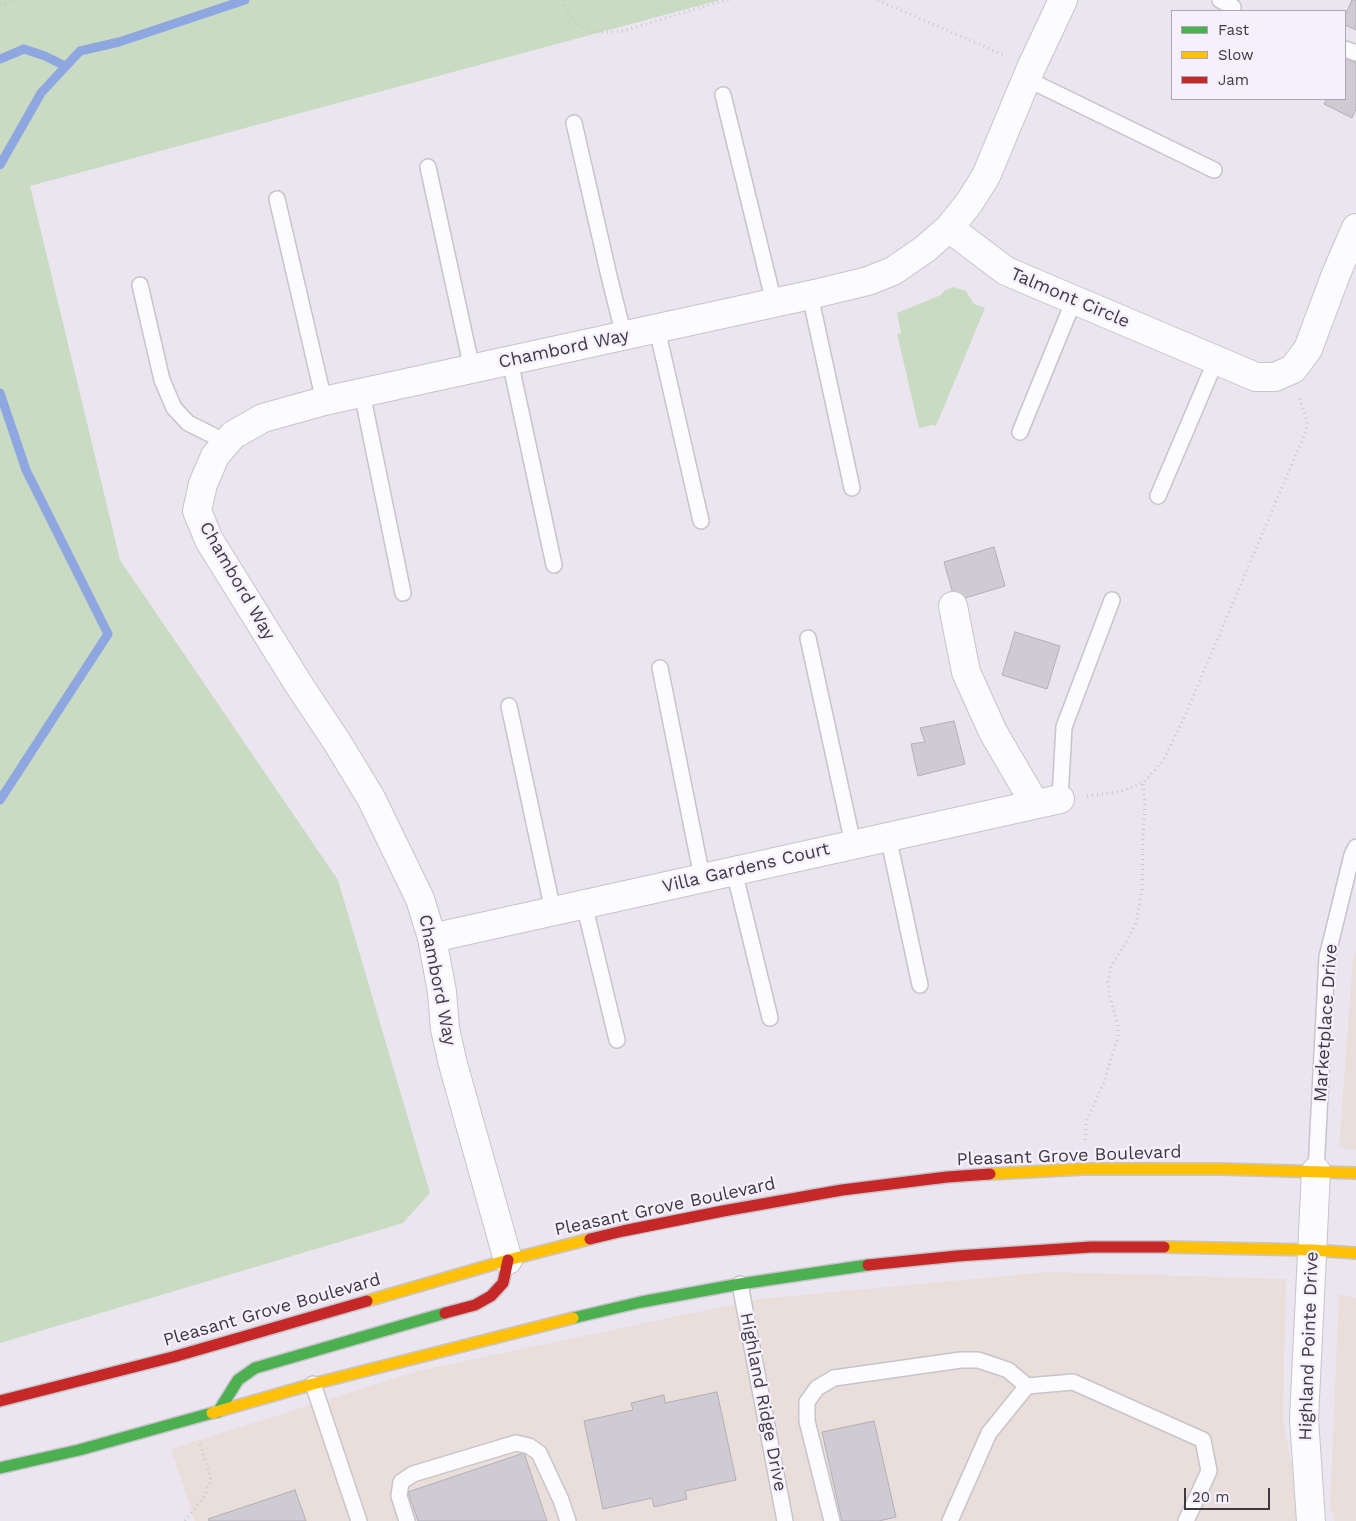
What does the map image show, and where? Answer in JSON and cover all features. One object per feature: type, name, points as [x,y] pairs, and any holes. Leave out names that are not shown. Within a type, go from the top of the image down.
[{"type":"main road","name":"Pleasant Grove Boulevard","points":[[0,1401],[173,1357],[508,1260],[623,1231],[842,1190],[947,1177],[1084,1169],[1356,1173]]},
{"type":"main road","points":[[0,1468],[79,1450],[313,1384],[525,1328],[641,1302],[740,1284],[857,1266],[957,1256],[1082,1248],[1312,1250],[1356,1253]]},
{"type":"main road","points":[[218,1412],[238,1380],[255,1368],[474,1305],[492,1296],[503,1283],[508,1260]]},
{"type":"street","points":[[949,228],[969,203],[986,176],[1029,73],[1064,0]]},
{"type":"street","name":"Chambord Way","points":[[508,1260],[445,1029],[442,992],[432,938],[420,899],[371,798],[209,540],[197,511],[206,477],[215,456],[226,442],[233,435],[263,418],[324,401],[868,281],[893,271],[949,228]]},
{"type":"street","name":"Talmont Circle","points":[[949,228],[1006,271],[1256,377],[1275,377],[1293,369]]},
{"type":"street","points":[[1293,369],[1308,349],[1336,274],[1356,228]]},
{"type":"street","points":[[953,606],[966,672],[993,732],[1048,802]]},
{"type":"street","name":"Villa Gardens Court","points":[[432,938],[1048,802]]},
{"type":"street","name":"Highland Pointe Drive","points":[[1311,1521],[1304,1419],[1316,1171]]},
{"type":"lane","points":[[1029,73],[1214,170]]},
{"type":"lane","points":[[724,95],[774,303]]},
{"type":"lane","points":[[574,123],[624,336]]},
{"type":"lane","points":[[428,167],[472,369]]},
{"type":"lane","points":[[277,199],[324,401]]},
{"type":"lane","points":[[140,285],[162,380],[174,408],[188,423],[226,442]]},
{"type":"lane","points":[[810,295],[852,488]]},
{"type":"lane","points":[[1020,432],[1074,300]]},
{"type":"lane","points":[[657,329],[701,521]]},
{"type":"lane","points":[[1158,496],[1216,360]]},
{"type":"lane","points":[[510,361],[554,565]]},
{"type":"lane","points":[[362,393],[403,593]]},
{"type":"lane","points":[[1048,802],[1064,727],[1112,600]]},
{"type":"lane","points":[[808,638],[853,844]]},
{"type":"lane","points":[[660,668],[702,877]]},
{"type":"lane","points":[[509,706],[553,911]]},
{"type":"lane","points":[[888,836],[920,985]]},
{"type":"lane","name":"Marketplace Drive","points":[[1316,1171],[1327,957],[1352,855],[1356,847]]},
{"type":"lane","points":[[734,871],[770,1018]]},
{"type":"lane","points":[[584,904],[618,1040]]},
{"type":"lane","name":"Highland Ridge Drive","points":[[740,1284],[785,1521]]},
{"type":"lane","points":[[832,1521],[807,1421],[807,1402],[817,1388],[834,1378],[961,1360],[978,1360],[1008,1370],[1027,1386],[1073,1382],[1203,1440],[1209,1471],[1186,1521]]},
{"type":"lane","points":[[313,1384],[359,1521]]},
{"type":"lane","points":[[950,1521],[989,1433],[1027,1386]]},
{"type":"lane","points":[[407,1521],[399,1496],[401,1482],[413,1474],[516,1443],[529,1446],[538,1453],[561,1500],[568,1521]]},
{"type":"path","points":[[0,5],[19,0]]},
{"type":"path","points":[[564,0],[565,7],[576,23],[590,31],[599,32],[623,30],[729,0]]},
{"type":"path","points":[[878,0],[1029,73]]},
{"type":"path","points":[[1048,802],[1118,792],[1144,783],[1163,761],[1184,718],[1306,431],[1308,421],[1300,405],[1293,369]]},
{"type":"path","points":[[1084,1169],[1086,1122],[1102,1085],[1118,1037],[1118,1026],[1109,994],[1108,982],[1111,966],[1136,922],[1142,890],[1144,783]]},
{"type":"path","points":[[185,1521],[205,1494],[211,1480],[192,1419]]},
{"type":"shaded area","points":[[1356,952],[1356,1150],[1339,1147],[1353,959]]},
{"type":"shaded area","points":[[1049,1272],[1286,1279],[1283,1419],[1302,1521],[195,1521],[171,1449],[418,1371],[759,1299]]},
{"type":"shaded area","points":[[1339,1294],[1356,1298],[1356,1521],[1335,1521],[1330,1505]]},
{"type":"green space","points":[[0,0],[720,0],[30,186],[120,560],[338,880],[430,1193],[403,1223],[0,1343]]},
{"type":"green space","points":[[953,287],[966,291],[974,304],[985,308],[936,426],[919,428],[897,334],[901,333],[897,313],[941,295],[944,291]]},
{"type":"building","points":[[1352,0],[1356,0],[1356,30],[1346,25],[1346,14]]},
{"type":"building","points":[[1346,58],[1356,63],[1356,109],[1352,118],[1324,104],[1326,100],[1346,100]]},
{"type":"building","points":[[994,547],[1005,586],[955,601],[944,562]]},
{"type":"building","points":[[1015,632],[1060,646],[1047,689],[1002,675]]},
{"type":"building","points":[[954,721],[965,764],[918,776],[911,744],[925,742],[920,728]]},
{"type":"building","points":[[717,1392],[736,1480],[685,1491],[687,1499],[654,1507],[652,1498],[603,1509],[584,1421],[633,1410],[631,1403],[664,1395],[665,1403]]},
{"type":"building","points":[[874,1421],[896,1517],[879,1521],[842,1521],[822,1432]]},
{"type":"building","points":[[524,1453],[547,1521],[418,1521],[408,1492]]},
{"type":"building","points":[[295,1490],[306,1521],[209,1521],[208,1519]]},
{"type":"waterway","points":[[0,165],[41,93],[80,51],[119,42],[245,0]]},
{"type":"waterway","points":[[0,59],[24,49],[45,56],[65,66]]},
{"type":"waterway","points":[[0,393],[26,470],[108,634],[0,800]]},
{"type":"traffic: fast","points":[[573,1318],[641,1302],[740,1284],[868,1265]]},
{"type":"traffic: fast","points":[[218,1412],[238,1380],[255,1368],[445,1313]]},
{"type":"traffic: fast","points":[[0,1468],[79,1450],[212,1413]]},
{"type":"traffic: slow","points":[[990,1174],[1084,1169],[1222,1169],[1356,1173]]},
{"type":"traffic: slow","points":[[367,1301],[508,1260],[590,1239]]},
{"type":"traffic: slow","points":[[1164,1247],[1312,1250],[1356,1253]]},
{"type":"traffic: slow","points":[[212,1413],[313,1384],[573,1318]]},
{"type":"traffic: jam","points":[[590,1239],[723,1211],[842,1190],[947,1177],[990,1174]]},
{"type":"traffic: jam","points":[[868,1265],[957,1256],[1091,1247],[1164,1247]]},
{"type":"traffic: jam","points":[[445,1313],[475,1305],[491,1296],[503,1283],[508,1260]]},
{"type":"traffic: jam","points":[[0,1401],[173,1357],[367,1301]]}]
